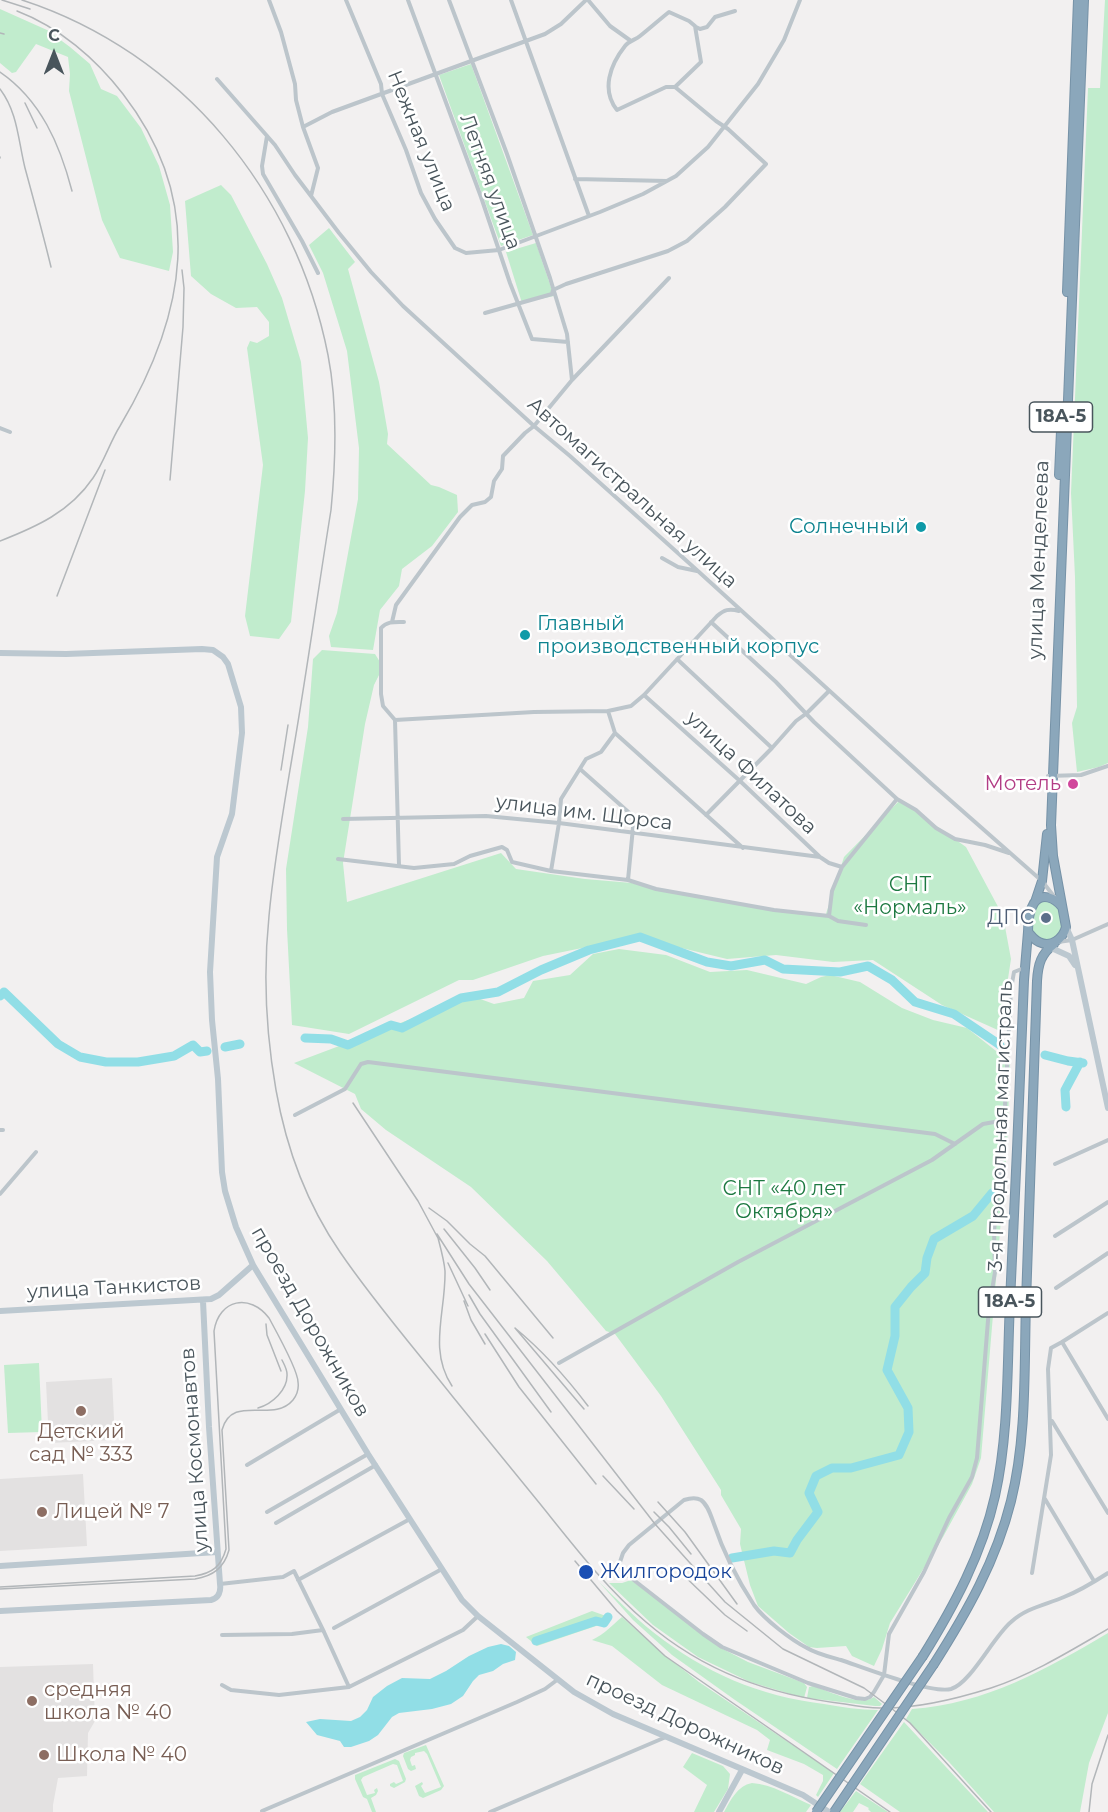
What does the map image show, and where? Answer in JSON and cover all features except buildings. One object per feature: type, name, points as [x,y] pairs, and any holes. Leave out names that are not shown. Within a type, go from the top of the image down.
[{"type":"highway","name":"улица Менделеева","points":[[1062,907],[1051,833],[1051,776],[1078,0]]},
{"type":"highway","name":"улица Менделеева","points":[[1047,834],[1084,0]]},
{"type":"highway","name":"3-я Продольная магистраль","points":[[816,1812],[923,1656],[956,1600],[978,1552],[995,1495],[1000,1469],[1007,1386],[1024,968],[1030,916],[1042,881],[1047,834]]},
{"type":"highway","points":[[1034,903],[1042,898],[1050,897],[1056,900]]},
{"type":"highway","name":"18А-5","points":[[1056,900],[1062,907],[1066,927]]},
{"type":"highway","name":"3-я Продольная магистраль","points":[[834,1812],[966,1613],[990,1565],[1006,1519],[1017,1473],[1024,1387],[1037,981],[1044,951],[1063,935],[1066,927]]},
{"type":"highway","points":[[1028,932],[1041,943],[1052,945]]},
{"type":"main road","name":"проезд Дорожников","points":[[0,653],[66,654],[202,649],[213,650],[228,663],[241,707],[242,733],[232,814],[217,857],[210,972],[222,1172],[236,1227],[253,1264],[368,1454],[462,1600],[478,1616],[557,1680],[596,1705],[803,1796],[829,1812]]},
{"type":"main road","points":[[1066,927],[1072,940],[1108,1108]]},
{"type":"main road","points":[[1052,945],[1069,956],[1078,971]]},
{"type":"main road","name":"улица Танкистов","points":[[0,1311],[202,1301],[219,1295],[253,1264]]},
{"type":"main road","name":"улица Космонавтов","points":[[0,1611],[193,1601],[217,1597],[220,1584],[202,1301]]},
{"type":"main road","points":[[0,1566],[217,1552]]},
{"type":"main road","points":[[718,1812],[742,1770]]},
{"type":"street","points":[[269,0],[281,32],[295,84],[296,100],[303,128],[318,168],[311,196]]},
{"type":"street","name":"Нежная улица","points":[[346,0],[422,193],[435,219],[455,248],[466,253],[499,249],[536,236],[643,194],[676,176],[708,147],[758,84],[784,40],[800,0]]},
{"type":"street","name":"Летняя улица","points":[[408,0],[532,339],[568,342]]},
{"type":"street","name":"Летняя улица","points":[[449,0],[507,154],[554,290],[568,342],[572,380]]},
{"type":"street","points":[[511,0],[589,216]]},
{"type":"street","points":[[303,128],[332,112],[545,34],[561,24],[587,0],[609,26],[631,41]]},
{"type":"street","points":[[484,313],[552,294],[554,290],[566,284],[668,251],[687,241],[725,207],[766,164],[675,87],[666,87],[617,110],[608,90],[609,74],[625,45],[638,38],[669,12],[700,29],[707,27],[715,17],[735,11]]},
{"type":"street","points":[[675,87],[700,62],[695,26]]},
{"type":"street","name":"Автомагистральная улица","points":[[218,79],[267,135],[311,196],[365,264],[403,306],[1042,881],[1056,900]]},
{"type":"street","points":[[267,135],[261,166],[263,174],[318,273]]},
{"type":"street","points":[[575,179],[667,181]]},
{"type":"street","points":[[392,622],[396,605],[460,517],[472,505],[485,502],[491,497],[494,481],[502,469],[503,456],[534,426],[572,380],[669,278]]},
{"type":"street","points":[[0,428],[10,432]]},
{"type":"street","points":[[662,558],[678,567],[699,572]]},
{"type":"street","points":[[396,720],[534,712],[608,711],[631,706],[723,611],[729,609],[742,612]]},
{"type":"street","points":[[399,865],[396,720],[383,706],[381,694],[381,628],[385,623],[404,622]]},
{"type":"street","points":[[711,622],[897,799],[916,810],[936,828],[955,838],[1011,854]]},
{"type":"street","points":[[678,659],[772,748]]},
{"type":"street","points":[[706,815],[796,721],[829,691]]},
{"type":"street","name":"улица Филатова","points":[[644,695],[820,857],[842,867]]},
{"type":"street","points":[[608,711],[615,733],[744,848]]},
{"type":"street","points":[[551,871],[561,799],[586,759],[601,752],[615,733]]},
{"type":"street","points":[[1051,776],[1081,775],[1108,766]]},
{"type":"street","points":[[580,769],[634,817],[628,880]]},
{"type":"street","points":[[829,916],[832,891],[842,867],[897,799]]},
{"type":"street","name":"улица им. Щорса","points":[[343,819],[486,816],[559,823],[820,857]]},
{"type":"street","points":[[338,859],[414,868],[454,864],[470,856],[502,847],[507,850],[512,862],[551,871],[628,880],[656,889],[774,910],[829,916],[838,921],[866,925]]},
{"type":"street","points":[[1052,945],[1072,940],[1108,924]]},
{"type":"street","points":[[1024,968],[1014,972],[1005,1120],[994,1231],[995,1272],[977,1458],[972,1477],[949,1518],[924,1572],[889,1634],[884,1675],[870,1697],[856,1698],[808,1683],[735,1653],[703,1634],[626,1574],[619,1565],[629,1545],[684,1500],[695,1497],[703,1501],[711,1514],[728,1561],[757,1609],[787,1636],[808,1649],[884,1675],[932,1688],[952,1689],[966,1677],[1010,1622],[1033,1607],[1066,1597],[1108,1573]]},
{"type":"street","points":[[295,1115],[345,1089],[362,1064],[368,1062],[935,1134],[955,1144]]},
{"type":"street","points":[[559,1363],[738,1262],[921,1166],[983,1124],[1005,1120]]},
{"type":"street","points":[[1055,1164],[1108,1140]]},
{"type":"street","points":[[0,1194],[36,1152]]},
{"type":"street","points":[[1055,1236],[1108,1202]]},
{"type":"street","points":[[1056,1288],[1108,1252]]},
{"type":"street","points":[[1032,1574],[1051,1455],[1048,1369],[1051,1347],[1106,1315],[1108,1324]]},
{"type":"street","points":[[1062,1342],[1108,1419]]},
{"type":"street","points":[[247,1465],[341,1409]]},
{"type":"street","points":[[1051,1419],[1108,1513]]},
{"type":"street","points":[[267,1512],[368,1454]]},
{"type":"street","points":[[276,1523],[376,1465]]},
{"type":"street","points":[[1044,1498],[1094,1581]]},
{"type":"street","points":[[298,1580],[410,1519]]},
{"type":"street","points":[[334,1628],[442,1569]]},
{"type":"street","points":[[220,1584],[283,1577],[294,1571],[349,1687]]},
{"type":"street","points":[[222,1685],[231,1690],[279,1695],[349,1687],[463,1630],[478,1616]]},
{"type":"street","points":[[222,1635],[292,1634],[323,1630]]},
{"type":"street","points":[[262,1811],[536,1694],[557,1680]]},
{"type":"street","points":[[490,1812],[666,1737]]},
{"type":"shaded area","name":"Детский сад № 333","points":[[112,1378],[115,1440],[49,1443],[46,1382]]},
{"type":"shaded area","name":"Лицей № 7","points":[[83,1474],[87,1546],[0,1551],[0,1479]]},
{"type":"shaded area","name":"Школа № 40","points":[[93,1664],[95,1721],[88,1733],[87,1776],[58,1778],[53,1812],[0,1812],[0,1667]]},
{"type":"green space","points":[[1105,0],[1108,0],[1108,763],[1077,772],[1072,723],[1077,707],[1071,493],[1088,88],[1100,88]]},
{"type":"green space","points":[[0,9],[47,30],[70,47],[90,64],[101,89],[117,96],[141,128],[159,166],[170,205],[173,252],[169,271],[120,258],[102,220],[69,91],[68,57],[36,44],[16,72],[12,73],[0,63]]},
{"type":"green space","points":[[471,64],[533,235],[501,246],[439,75]]},
{"type":"green space","points":[[221,185],[231,195],[267,264],[282,298],[301,362],[308,438],[305,491],[291,622],[279,639],[250,636],[245,616],[263,465],[247,348],[250,341],[257,343],[269,336],[269,322],[257,307],[236,308],[211,294],[191,276],[185,201]]},
{"type":"green space","points":[[329,228],[355,262],[348,269],[379,382],[388,434],[387,444],[431,485],[457,495],[458,512],[432,546],[402,569],[399,586],[380,610],[373,650],[331,647],[329,636],[337,613],[358,499],[359,448],[347,351],[323,273],[309,245]]},
{"type":"green space","points":[[536,243],[554,296],[522,303],[506,252]]},
{"type":"green space","name":"СНТ «Нормаль»","points":[[322,650],[375,654],[380,662],[381,671],[374,685],[365,724],[343,863],[347,902],[501,853],[516,869],[632,883],[723,901],[825,917],[844,857],[900,800],[966,847],[1003,916],[1011,959],[1000,1031],[942,1005],[873,960],[833,962],[776,955],[727,959],[636,937],[543,956],[473,980],[459,980],[349,1034],[292,1025],[286,869],[308,727],[313,659]]},
{"type":"green space","points":[[1048,898],[1058,907],[1064,927],[1056,938],[1046,939],[1035,935],[1032,924],[1039,902]]},
{"type":"green space","name":"СНТ «40 лет Октября»","points":[[619,949],[666,955],[710,972],[747,970],[806,984],[830,975],[860,982],[902,1008],[933,1020],[967,1028],[1010,1062],[1007,1148],[981,1458],[972,1484],[943,1537],[890,1623],[874,1666],[852,1656],[846,1646],[809,1647],[758,1606],[750,1585],[740,1544],[741,1529],[721,1495],[721,1490],[661,1396],[615,1334],[606,1331],[547,1261],[471,1187],[386,1130],[361,1109],[355,1094],[294,1063],[472,996],[494,1004],[524,998],[533,981],[570,975],[593,954]]},
{"type":"green space","points":[[39,1363],[42,1432],[8,1433],[4,1365]]},
{"type":"green space","points":[[631,1580],[721,1648],[748,1662],[804,1683],[807,1687],[804,1698],[750,1682],[698,1657],[653,1625],[609,1583]]},
{"type":"green space","points":[[599,1582],[653,1632],[713,1671],[755,1689],[777,1695],[851,1708],[878,1710],[837,1769],[672,1655],[633,1620]]},
{"type":"green space","points":[[592,1611],[606,1616],[599,1625],[537,1646],[526,1637]]},
{"type":"green space","points":[[622,1617],[699,1682],[834,1773],[818,1797],[816,1795],[823,1781],[823,1775],[804,1764],[767,1750],[770,1740],[757,1730],[662,1685],[612,1646],[592,1640]]},
{"type":"green space","points":[[1108,1633],[1108,1713],[1089,1763],[1080,1812],[994,1812],[906,1719],[912,1709],[965,1700],[1014,1683]]},
{"type":"green space","points":[[813,1686],[853,1699],[868,1700],[874,1697],[882,1704],[875,1706],[807,1698],[809,1687]]},
{"type":"green space","points":[[904,1722],[988,1812],[900,1812],[860,1784]]},
{"type":"green space","points":[[426,1745],[444,1786],[441,1790],[423,1798],[419,1796],[415,1786],[422,1782],[421,1786],[425,1793],[441,1787],[427,1754],[424,1751],[415,1753],[411,1757],[412,1766],[415,1765],[416,1769],[411,1771],[403,1756],[404,1753]]},
{"type":"green space","points":[[692,1753],[723,1766],[730,1774],[728,1789],[714,1812],[694,1812],[707,1785],[683,1767]]},
{"type":"green space","points":[[395,1759],[399,1761],[405,1782],[394,1788],[390,1786],[394,1782],[396,1784],[403,1781],[397,1765],[393,1764],[361,1780],[367,1795],[375,1793],[374,1790],[377,1788],[376,1795],[371,1798],[376,1812],[372,1812],[367,1799],[363,1797],[355,1775]]},
{"type":"green space","points":[[752,1783],[774,1788],[811,1805],[806,1812],[724,1812],[738,1790]]},
{"type":"green space","points":[[856,1791],[888,1812],[871,1812],[869,1808],[859,1803],[853,1812],[840,1812]]},
{"type":"water","points":[[501,1644],[509,1646],[516,1652],[515,1660],[479,1675],[463,1696],[451,1704],[399,1713],[392,1717],[378,1735],[369,1741],[344,1747],[340,1741],[317,1735],[306,1722],[320,1719],[351,1721],[360,1717],[367,1710],[373,1697],[402,1678],[430,1679],[469,1656]]},
{"type":"waterway","points":[[305,1038],[331,1039],[348,1045],[391,1025],[402,1028],[461,998],[498,992],[541,970],[589,950],[640,937],[707,962],[731,966],[765,960],[783,969],[840,972],[868,966],[892,980],[915,1002],[954,1014],[1000,1045]]},
{"type":"waterway","points":[[0,996],[4,992],[58,1044],[80,1057],[106,1062],[138,1062],[174,1056],[193,1045],[200,1052],[207,1051]]},
{"type":"waterway","points":[[225,1047],[240,1044]]},
{"type":"waterway","points":[[1045,1055],[1083,1063]]},
{"type":"waterway","points":[[1066,1107],[1065,1090],[1080,1062]]},
{"type":"waterway","points":[[732,1558],[774,1551],[790,1553],[818,1512],[809,1493],[816,1476],[832,1468],[851,1468],[899,1455],[909,1432],[908,1408],[887,1370],[895,1336],[895,1307],[925,1273],[927,1258],[934,1239],[973,1216],[992,1193]]},
{"type":"waterway","points":[[536,1641],[596,1621],[604,1623],[608,1617]]},
{"type":"tram line","points":[[0,1587],[195,1576],[211,1571],[218,1565],[226,1549],[214,1331],[217,1320],[229,1306],[245,1303],[261,1310],[269,1318],[291,1360],[297,1376],[298,1389],[293,1400],[285,1407],[275,1410],[234,1413],[227,1419],[222,1430],[229,1550],[221,1566],[207,1576],[195,1579],[0,1589]]},
{"type":"tram line","points":[[266,1324],[267,1335],[281,1371]]},
{"type":"tram line","points":[[258,1408],[274,1400],[285,1386],[287,1372],[282,1360]]},
{"type":"railway","points":[[2,0],[30,9]]},
{"type":"railway","points":[[22,0],[80,23],[133,54],[181,92],[223,136],[259,185],[289,238],[312,295],[328,355],[335,433],[331,510],[276,854],[267,938],[266,982],[268,1025],[280,1111],[299,1174],[328,1234],[395,1325],[604,1581],[631,1609],[668,1640],[715,1668],[764,1687],[817,1700],[871,1708],[908,1707],[978,1692],[1007,1682],[1051,1661],[1108,1629]]},
{"type":"railway","points":[[0,541],[39,524],[63,509],[84,490],[97,472],[143,384],[160,343],[172,301],[178,259],[176,218],[167,176],[150,135],[123,94],[89,57],[62,35],[17,11]]},
{"type":"railway","points":[[0,33],[4,34]]},
{"type":"railway","points":[[0,72],[14,83],[38,110],[55,141],[72,191]]},
{"type":"railway","points":[[0,89],[11,108],[17,127],[25,168],[51,267]]},
{"type":"railway","points":[[25,103],[37,128]]},
{"type":"railway","points":[[170,480],[183,327],[182,270]]},
{"type":"railway","points":[[57,596],[105,470]]},
{"type":"railway","points":[[281,770],[288,725]]},
{"type":"railway","points":[[353,1103],[418,1201],[439,1240]]},
{"type":"railway","points":[[429,1208],[447,1221],[485,1256],[553,1338]]},
{"type":"railway","points":[[444,1229],[490,1290]]},
{"type":"railway","points":[[452,1386],[441,1358],[440,1330],[445,1271],[437,1234],[469,1284],[655,1524],[725,1602],[783,1649],[864,1688],[891,1708],[910,1723],[991,1812]]},
{"type":"railway","points":[[448,1263],[468,1306]]},
{"type":"railway","points":[[469,1295],[480,1314],[551,1412]]},
{"type":"railway","points":[[464,1301],[471,1320],[485,1344]]},
{"type":"railway","points":[[584,1409],[515,1328],[554,1365],[588,1406]]},
{"type":"railway","points":[[485,1334],[519,1387],[596,1484]]},
{"type":"railway","points":[[603,1476],[634,1509]]},
{"type":"railway","points":[[658,1502],[685,1532],[737,1604]]},
{"type":"railway","points":[[654,1512],[691,1554]]},
{"type":"railway","points":[[575,1561],[617,1611],[665,1656],[890,1812]]},
{"type":"railway","points":[[679,1571],[725,1615],[747,1631]]},
{"type":"railway","points":[[1089,1812],[1092,1784],[1108,1735]]},
{"type":"place","name":"Солнечный","points":[[921,527]]},
{"type":"place","name":"Главный производственный корпус","points":[[525,635]]},
{"type":"place","name":"Мотель","points":[[1073,784]]},
{"type":"place","name":"ДПС","points":[[1046,918]]},
{"type":"place","name":"Детский сад № 333","points":[[81,1411]]},
{"type":"place","name":"Лицей № 7","points":[[42,1512]]},
{"type":"place","name":"Жилгородок","points":[[586,1572]]},
{"type":"place","name":"средняя школа № 40","points":[[32,1701]]},
{"type":"place","name":"Школа № 40","points":[[44,1755]]}]
